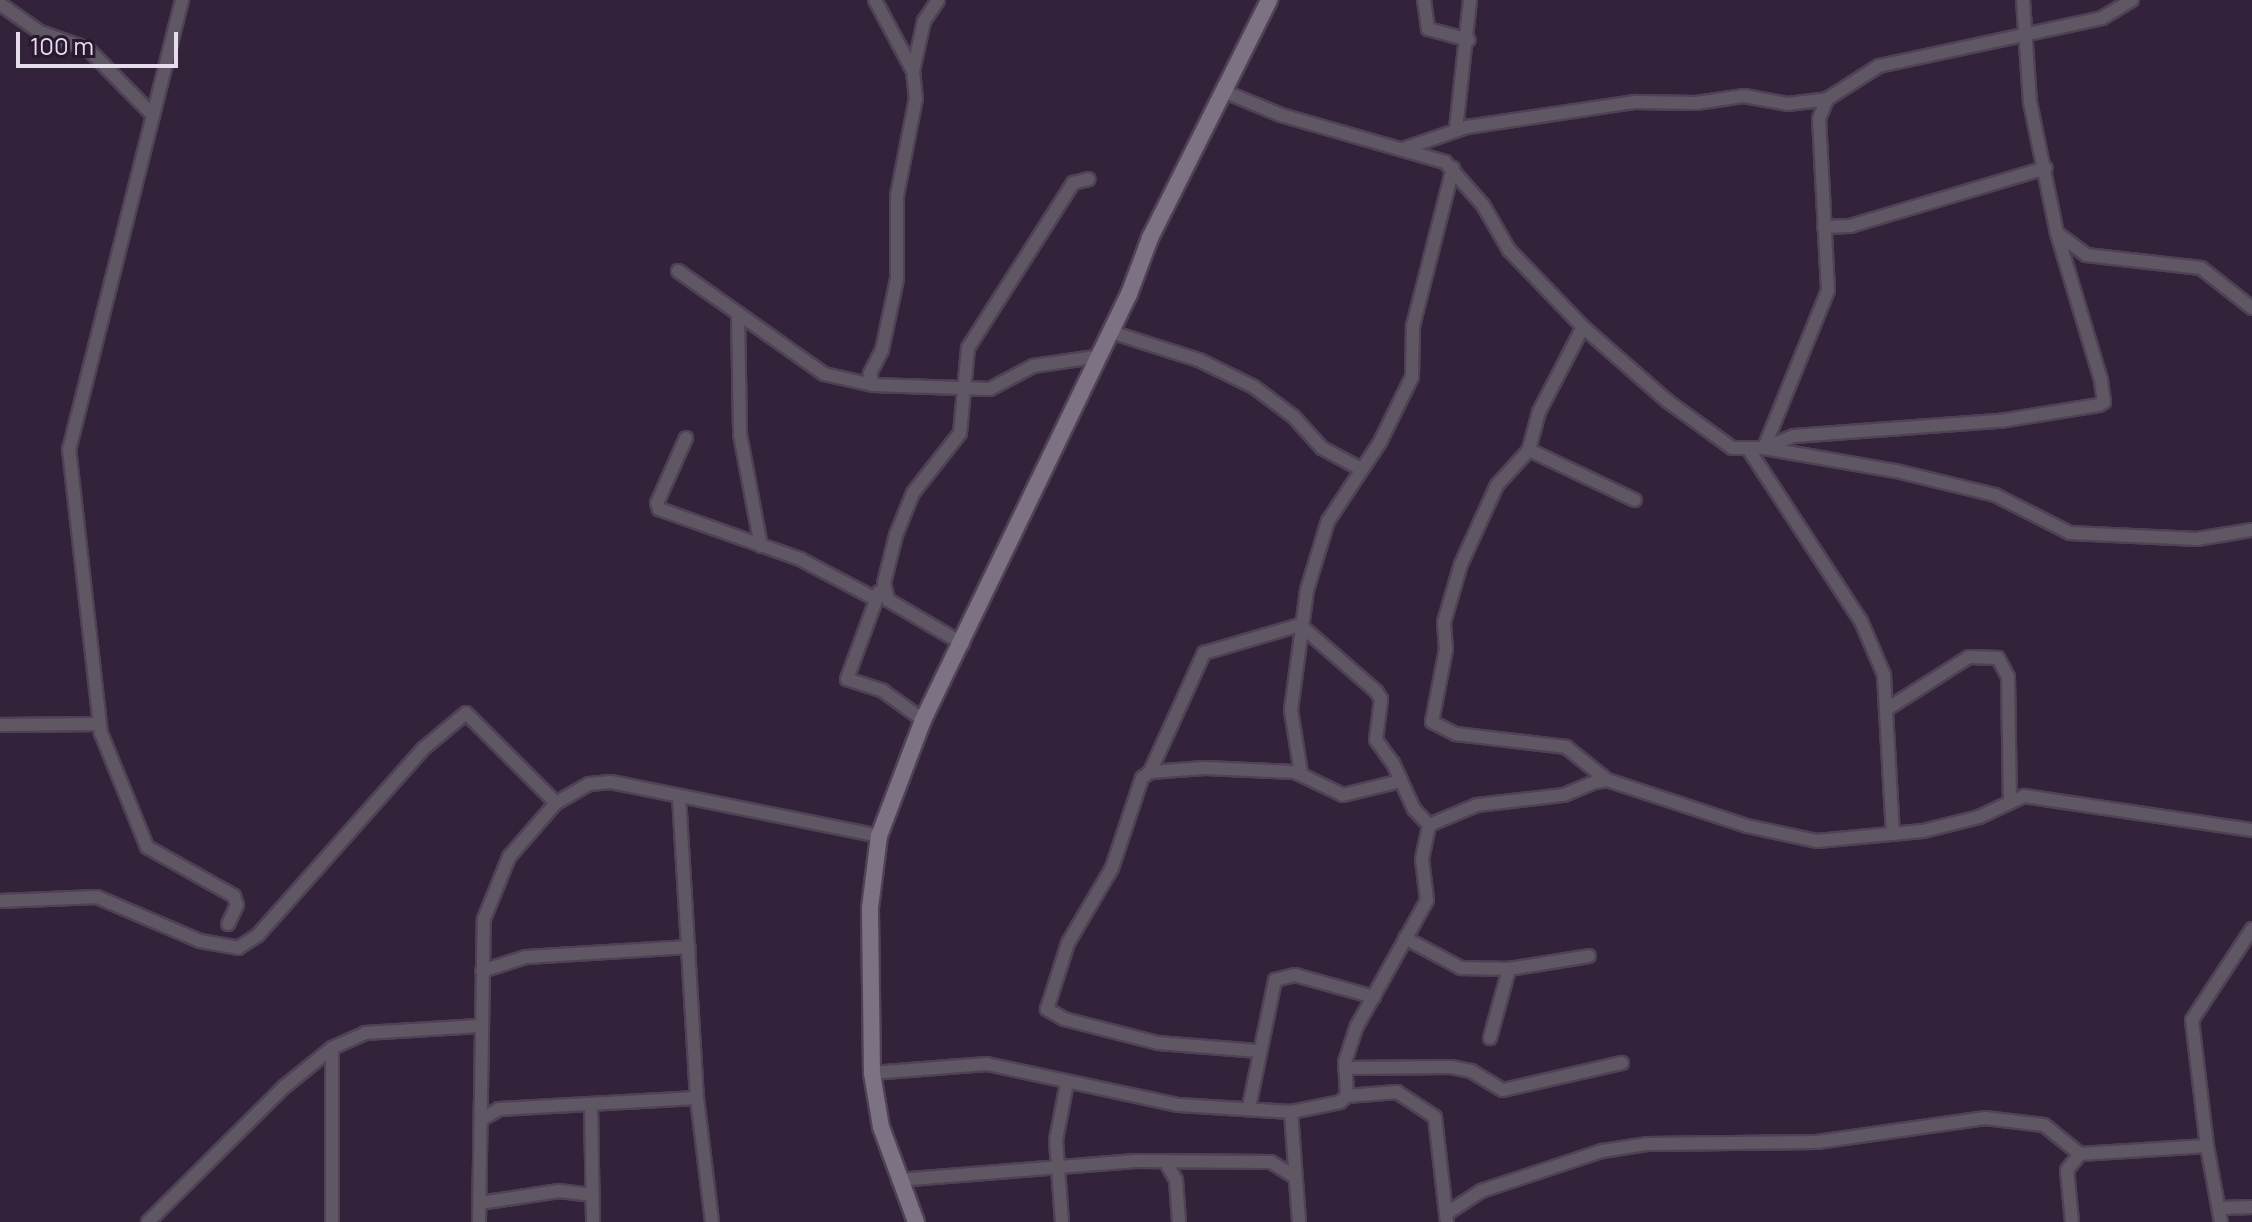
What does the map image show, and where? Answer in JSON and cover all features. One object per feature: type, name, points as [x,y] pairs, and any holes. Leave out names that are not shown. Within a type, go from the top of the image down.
[{"type":"main road","points":[[916,1222],[881,1127],[872,1073],[870,908],[879,836],[923,720],[963,644],[1095,357],[1111,332],[1223,91],[1269,0]]},
{"type":"street","points":[[182,0],[69,436],[99,724],[147,847],[234,896],[237,905],[228,924]]},
{"type":"street","points":[[875,0],[913,71]]},
{"type":"street","points":[[873,385],[870,374],[882,350],[897,279],[897,202],[915,116],[913,71],[924,21],[938,0]]},
{"type":"street","points":[[1424,0],[1428,29],[1469,40]]},
{"type":"street","points":[[1456,129],[1469,40],[1470,0]]},
{"type":"street","points":[[1223,91],[1281,115],[1406,148],[1453,168],[1483,205],[1509,250],[1583,327],[1721,443],[1749,450],[1764,448],[1794,436],[2000,421],[2104,402],[2101,380],[2057,233],[2030,102],[2023,0]]},
{"type":"street","points":[[1406,148],[1456,129],[1635,102],[1696,103],[1744,96],[1788,104],[1827,99],[1879,66],[2023,32],[2102,18],[2132,0]]},
{"type":"street","points":[[0,4],[40,32],[88,49],[151,113]]},
{"type":"street","points":[[1764,448],[1828,290],[1819,119],[1827,99]]},
{"type":"street","points":[[1301,773],[1291,716],[1300,625],[1328,521],[1412,377],[1413,326],[1453,168]]},
{"type":"street","points":[[1824,227],[1850,226],[2046,168]]},
{"type":"street","points":[[923,720],[883,691],[847,679],[884,583],[910,497],[960,433],[966,414],[962,389],[968,348],[1073,183],[1089,179]]},
{"type":"street","points":[[2057,233],[2086,255],[2201,268],[2252,308]]},
{"type":"street","points":[[2068,274],[2086,255]]},
{"type":"street","points":[[678,271],[824,374],[873,385],[990,389],[1033,366],[1095,357]]},
{"type":"street","points":[[738,315],[740,434],[761,546]]},
{"type":"street","points":[[1583,327],[1539,412],[1529,450],[1497,485],[1461,564],[1444,622],[1445,656],[1432,722],[1456,734],[1566,747],[1607,780],[1793,838],[1842,843],[1974,818],[2010,799],[2035,797],[2252,830]]},
{"type":"street","points":[[1111,332],[1199,360],[1254,387],[1294,417],[1322,448],[1361,469]]},
{"type":"street","points":[[686,438],[657,503],[659,509],[800,559],[876,599]]},
{"type":"street","points":[[1764,448],[1995,495],[2070,533],[2197,539],[2252,530]]},
{"type":"street","points":[[1529,450],[1635,500]]},
{"type":"street","points":[[1749,450],[1861,621],[1884,675],[1893,834]]},
{"type":"street","points":[[884,583],[888,600],[905,614],[963,644]]},
{"type":"street","points":[[1258,1051],[1158,1043],[1064,1019],[1047,1009],[1068,943],[1112,868],[1142,778],[1150,772],[1204,653],[1300,625]]},
{"type":"street","points":[[1300,625],[1376,691],[1381,699],[1376,740],[1429,825],[1422,859],[1427,900],[1357,1026],[1345,1068],[1347,1096]]},
{"type":"street","points":[[1887,709],[1969,657],[1998,658],[2008,677],[2010,799]]},
{"type":"street","points":[[0,901],[97,897],[200,941],[238,948],[258,935],[423,749],[466,713],[556,803]]},
{"type":"street","points":[[0,725],[99,724]]},
{"type":"street","points":[[1150,772],[1205,768],[1301,773],[1339,795],[1401,781]]},
{"type":"street","points":[[1429,825],[1477,805],[1552,797],[1607,780]]},
{"type":"street","points":[[479,1222],[482,1096],[479,1026],[489,895],[509,857],[556,803],[589,784],[611,782],[879,836]]},
{"type":"street","points":[[679,796],[697,1098],[712,1222]]},
{"type":"street","points":[[2221,1222],[2207,1146],[2192,1020],[2252,929]]},
{"type":"street","points":[[1405,938],[1461,968],[1509,969],[1589,956]]},
{"type":"street","points":[[482,971],[526,957],[689,947]]},
{"type":"street","points":[[1490,1038],[1509,969]]},
{"type":"street","points":[[1249,1107],[1258,1051],[1275,980],[1282,976],[1374,997]]},
{"type":"street","points":[[148,1222],[273,1097],[332,1048],[365,1033],[479,1026]]},
{"type":"street","points":[[332,1048],[332,1222]]},
{"type":"street","points":[[1345,1068],[1451,1067],[1471,1071],[1503,1090],[1622,1063]]},
{"type":"street","points":[[872,1073],[987,1064],[1179,1105],[1291,1112],[1327,1106],[1347,1096],[1397,1092],[1435,1117],[1447,1218]]},
{"type":"street","points":[[1062,1222],[1057,1165],[1067,1083]]},
{"type":"street","points":[[482,1096],[499,1109]]},
{"type":"street","points":[[482,1119],[499,1109],[697,1098]]},
{"type":"street","points":[[591,1106],[593,1222]]},
{"type":"street","points":[[1291,1112],[1299,1222]]},
{"type":"street","points":[[1447,1218],[1481,1191],[1602,1151],[1648,1144],[1817,1142],[1985,1118],[2044,1125],[2080,1154],[2207,1146]]},
{"type":"street","points":[[898,1180],[1057,1165],[1165,1161],[1271,1162],[1293,1150]]},
{"type":"street","points":[[2072,1222],[2067,1170],[2080,1154]]},
{"type":"street","points":[[1165,1161],[1176,1180],[1179,1222]]},
{"type":"street","points":[[1271,1162],[1295,1177]]},
{"type":"street","points":[[480,1203],[559,1191],[593,1195]]},
{"type":"street","points":[[2220,1208],[2252,1207]]}]
